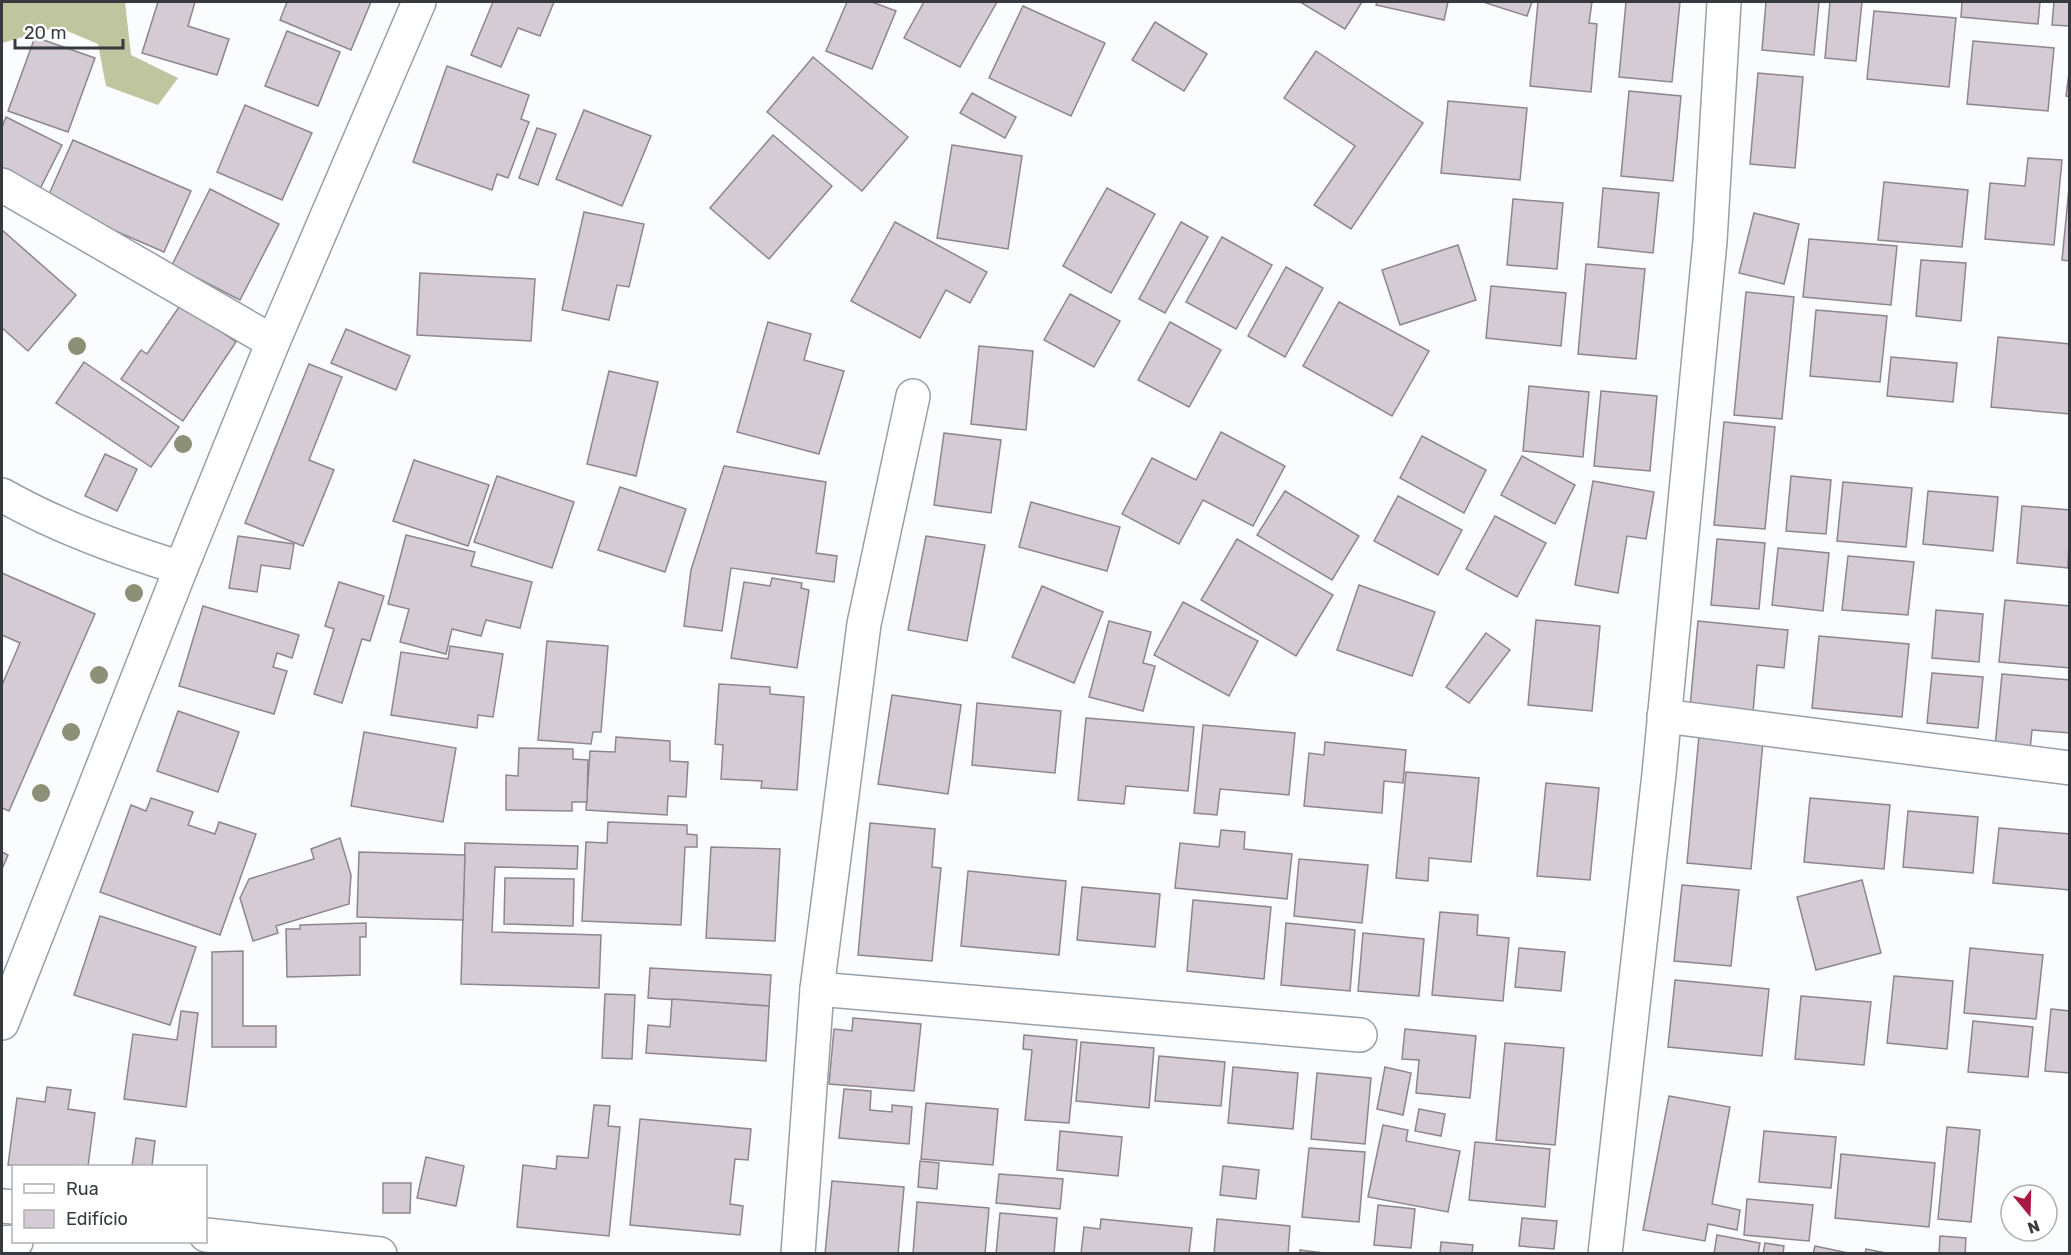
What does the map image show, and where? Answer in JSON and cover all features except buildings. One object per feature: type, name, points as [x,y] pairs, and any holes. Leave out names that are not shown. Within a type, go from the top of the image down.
[{"type":"street","points":[[2,1023],[181,568],[273,342],[419,2]]},
{"type":"street","points":[[1605,1254],[1664,717],[1710,241],[1724,2]]},
{"type":"street","points":[[2,185],[273,342]]},
{"type":"street","points":[[798,1254],[818,989],[864,624],[913,396]]},
{"type":"street","points":[[2,495],[31,512],[68,528],[136,554],[181,568]]},
{"type":"street","points":[[1664,717],[2070,768]]},
{"type":"street","points":[[818,989],[1360,1035]]},
{"type":"street","points":[[207,1235],[380,1254]]},
{"type":"green space","points":[[2,2],[125,2],[131,55],[178,78],[158,105],[106,86],[98,44],[58,27],[2,43]]}]
